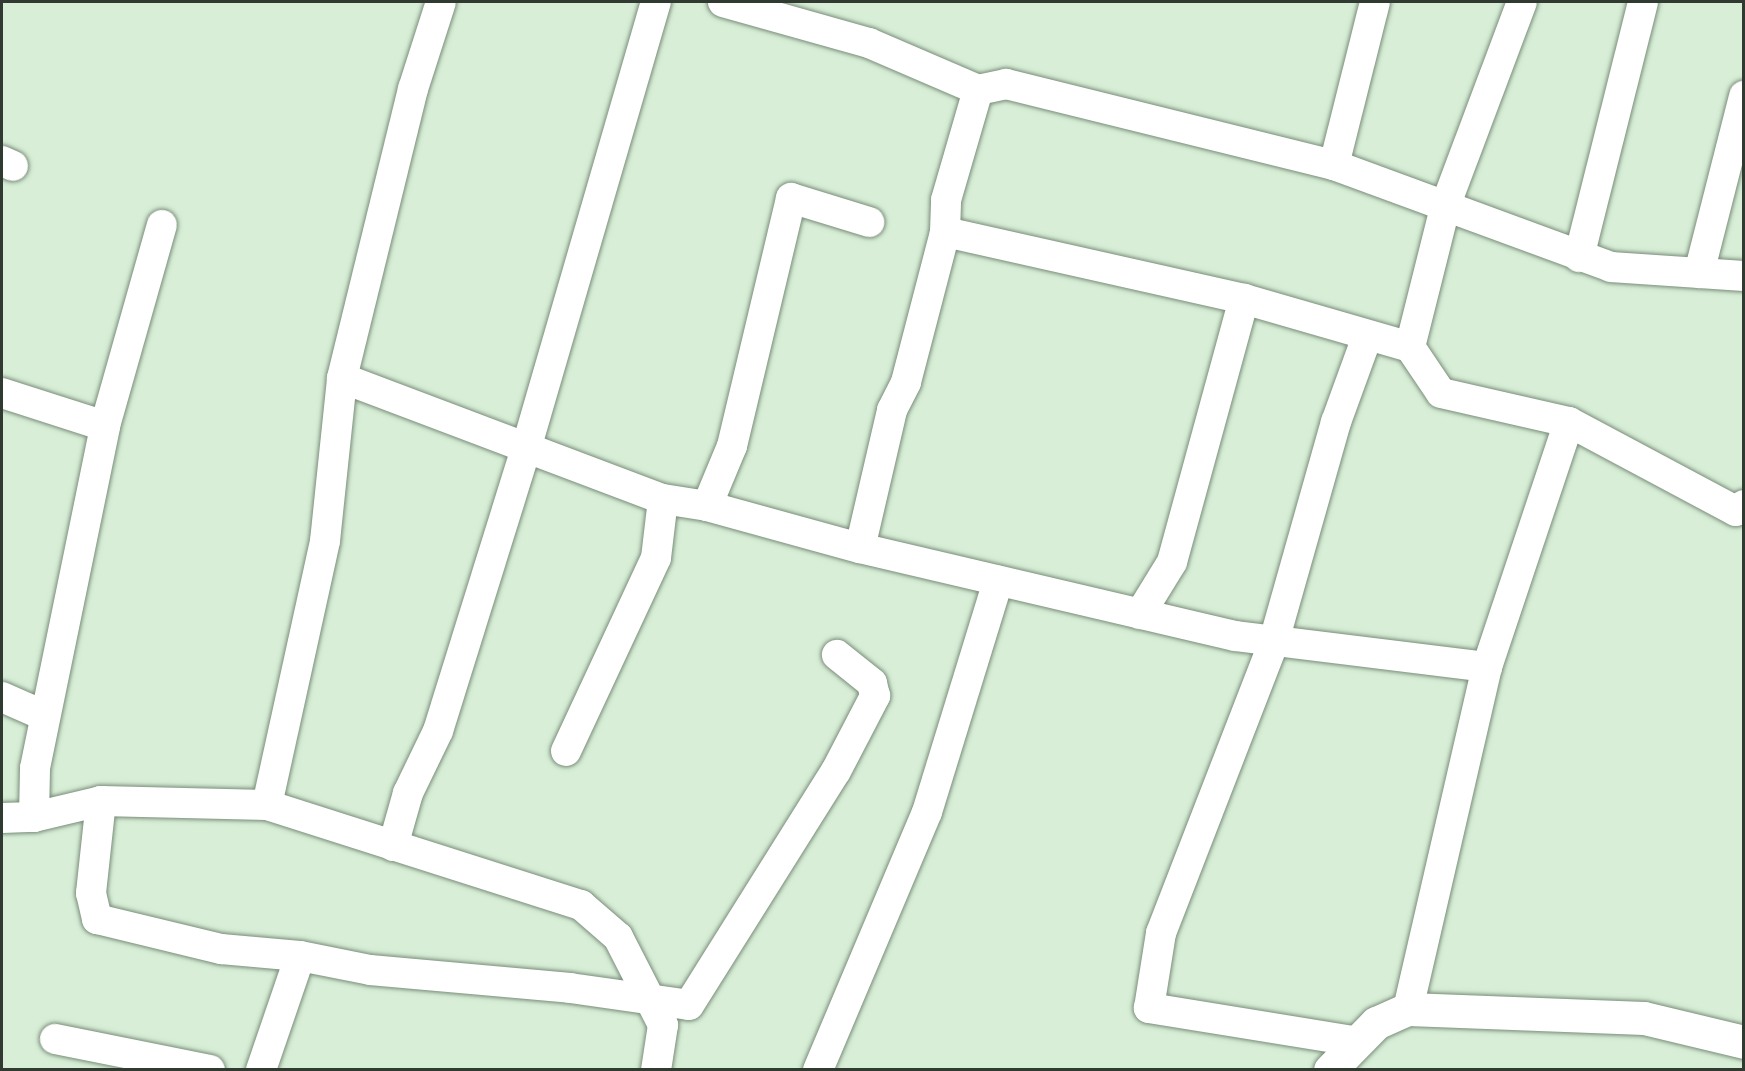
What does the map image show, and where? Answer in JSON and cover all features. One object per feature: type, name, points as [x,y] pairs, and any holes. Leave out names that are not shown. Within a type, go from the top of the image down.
[{"type":"street","points":[[267,805],[325,541],[342,378],[413,89],[441,2]]},
{"type":"street","points":[[393,846],[408,793],[438,731],[526,447],[656,2]]},
{"type":"street","points":[[723,2],[869,43],[978,90],[1006,84],[1334,165],[1446,204],[1579,257],[1611,267],[1743,276]]},
{"type":"street","points":[[1334,165],[1375,2]]},
{"type":"street","points":[[1410,347],[1446,204],[1522,2]]},
{"type":"street","points":[[1579,257],[1643,2]]},
{"type":"street","points":[[860,548],[892,410],[906,382],[945,232],[946,200],[978,90]]},
{"type":"street","points":[[1700,273],[1743,96]]},
{"type":"street","points":[[707,506],[732,446],[791,198],[869,222]]},
{"type":"street","points":[[34,817],[35,768],[105,426],[162,225]]},
{"type":"street","points":[[945,232],[1244,299],[1367,337],[1410,347],[1441,393],[1569,422],[1741,510]]},
{"type":"street","points":[[1140,614],[1172,562],[1244,299]]},
{"type":"street","points":[[1353,1041],[1149,1008],[1161,933],[1274,641],[1336,422],[1367,337]]},
{"type":"street","points":[[342,378],[663,500],[707,506],[860,548],[1235,636],[1487,667]]},
{"type":"street","points":[[2,393],[105,426]]},
{"type":"street","points":[[1408,1009],[1487,667],[1569,422]]},
{"type":"street","points":[[566,750],[656,558],[663,500]]},
{"type":"street","points":[[818,1070],[927,812],[998,581]]},
{"type":"street","points":[[101,801],[91,893],[97,919],[221,950],[300,956],[369,970],[570,988],[688,1005],[836,771],[875,696],[872,683],[837,655]]},
{"type":"street","points":[[2,697],[45,716]]},
{"type":"street","points":[[2,818],[34,817],[101,801],[267,805],[581,905],[618,938],[663,1025],[656,1070]]},
{"type":"street","points":[[261,1070],[300,956]]},
{"type":"street","points":[[1330,1070],[1353,1041],[1376,1023],[1408,1009],[1644,1018],[1743,1042]]},
{"type":"street","points":[[55,1039],[210,1070]]}]
